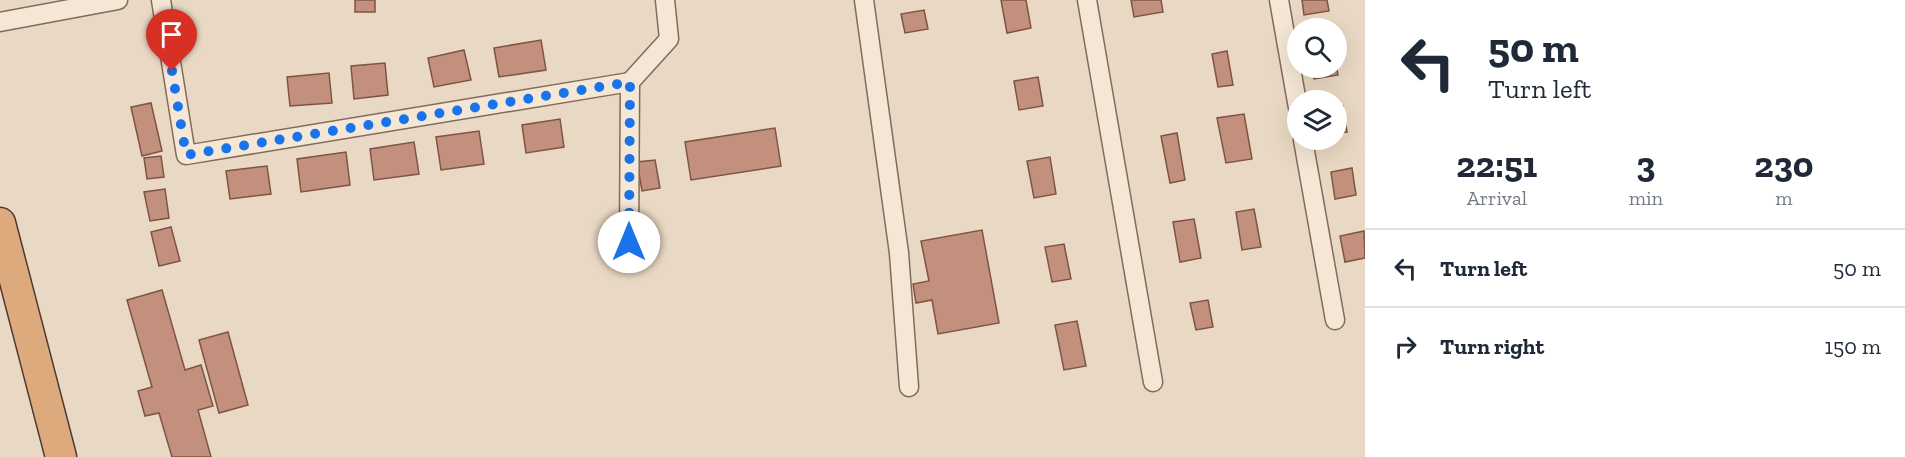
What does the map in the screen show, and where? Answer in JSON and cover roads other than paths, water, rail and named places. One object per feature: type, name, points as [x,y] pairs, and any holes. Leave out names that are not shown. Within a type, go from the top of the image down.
[{"type":"highway","points":[[0,224],[61,457]]},
{"type":"street","points":[[0,22],[118,0]]},
{"type":"street","points":[[161,0],[186,155],[630,82],[669,39],[664,0]]},
{"type":"street","points":[[864,0],[899,253],[909,387]]},
{"type":"street","points":[[1087,0],[1153,382]]},
{"type":"street","points":[[1279,0],[1295,90]]},
{"type":"street","points":[[629,242],[630,82]]},
{"type":"street","points":[[1305,150],[1335,320]]}]
